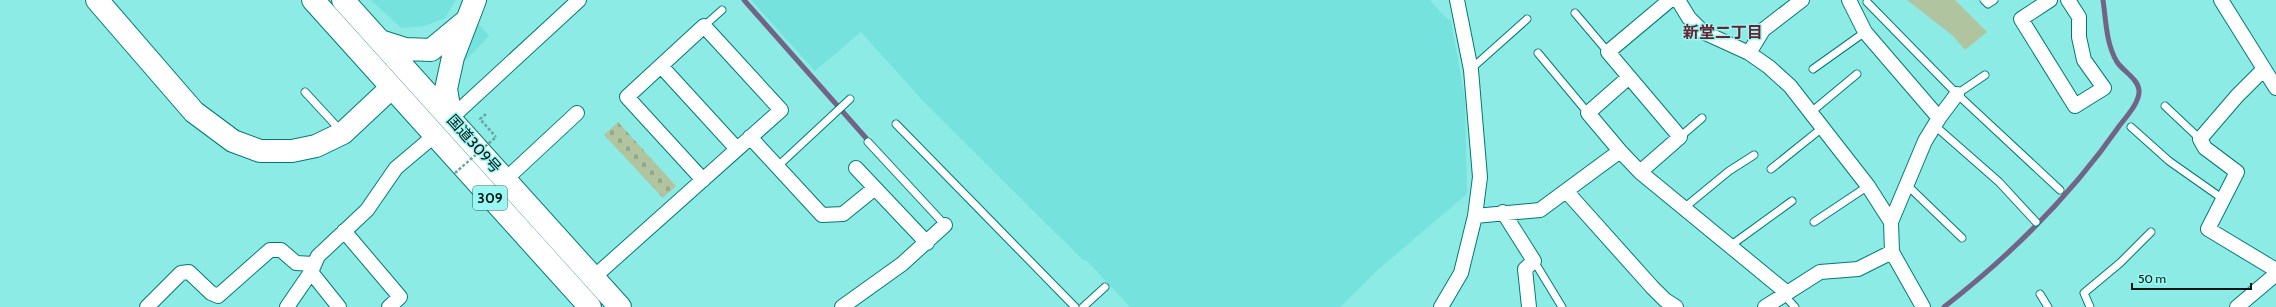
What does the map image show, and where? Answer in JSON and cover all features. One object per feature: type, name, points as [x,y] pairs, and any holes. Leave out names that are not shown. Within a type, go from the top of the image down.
[{"type":"highway","points":[[97,0],[194,112],[233,141],[260,151],[292,151],[316,146],[343,133],[391,88]]},
{"type":"highway","name":"国道309号","points":[[313,0],[434,136],[590,307]]},
{"type":"highway","name":"国道309号","points":[[343,0],[620,307]]},
{"type":"highway","points":[[380,41],[405,49],[431,50],[472,10]]},
{"type":"highway","points":[[451,118],[446,89],[453,57],[472,10]]},
{"type":"street","points":[[451,118],[579,0]]},
{"type":"street","points":[[1441,307],[1461,273],[1475,216],[1480,177],[1471,70],[1457,0]]},
{"type":"street","points":[[1640,172],[1680,136],[1608,52],[1670,0]]},
{"type":"street","points":[[1678,0],[1689,18],[1703,32],[1749,53],[1769,67],[1790,86],[1868,186],[1891,222]]},
{"type":"street","points":[[1749,53],[1763,30],[1802,0]]},
{"type":"street","points":[[1849,0],[1865,32],[1936,121]]},
{"type":"street","points":[[2050,0],[2021,19],[2075,106],[2104,88],[2084,60],[2079,37],[2079,17],[2068,0]]},
{"type":"street","points":[[2221,0],[2276,88]]},
{"type":"street","points":[[594,277],[703,180],[750,137],[781,110],[704,26],[627,97],[703,180]]},
{"type":"street","points":[[661,66],[737,149]]},
{"type":"street","points":[[2237,307],[2274,276],[2208,229],[2237,172],[2205,148],[2200,139],[2237,96],[2264,70]]},
{"type":"street","points":[[1630,77],[1588,113],[1640,172],[1730,246],[1784,293]]},
{"type":"street","points":[[1923,307],[1892,252],[1891,222],[1936,121],[1957,94]]},
{"type":"street","points":[[506,179],[577,112]]},
{"type":"street","points":[[287,307],[318,256],[367,210],[396,168],[434,136]]},
{"type":"street","points":[[750,137],[822,215],[843,214],[875,188]]},
{"type":"street","points":[[1475,216],[1504,212],[1540,210],[1567,192],[1620,151]]},
{"type":"street","points":[[856,168],[927,243]]},
{"type":"street","points":[[1567,192],[1652,287],[1665,300],[1676,307]]},
{"type":"street","points":[[1504,212],[1534,261],[1525,269],[1529,307]]},
{"type":"street","points":[[842,307],[902,264],[946,225]]},
{"type":"street","points":[[344,231],[400,297],[389,307]]},
{"type":"street","points":[[147,307],[181,273],[189,272],[211,293],[218,296],[270,250],[281,250],[296,263],[312,268],[340,307]]},
{"type":"street","points":[[1765,307],[1784,293],[1820,272],[1858,269],[1892,252]]},
{"type":"lane","points":[[1984,0],[1988,4],[1994,0]]},
{"type":"lane","points":[[1867,2],[1957,94],[2060,190]]},
{"type":"lane","points":[[704,26],[722,10]]},
{"type":"lane","points":[[1575,14],[1608,52]]},
{"type":"lane","points":[[1471,70],[1527,20]]},
{"type":"lane","points":[[1813,69],[1865,32]]},
{"type":"lane","points":[[1538,53],[1588,113]]},
{"type":"lane","points":[[1810,113],[1857,74]]},
{"type":"lane","points":[[1957,94],[1985,75]]},
{"type":"lane","points":[[305,92],[343,133]]},
{"type":"lane","points":[[778,166],[850,99]]},
{"type":"lane","points":[[2165,106],[2200,139]]},
{"type":"lane","points":[[1680,136],[1702,118]]},
{"type":"lane","points":[[1936,121],[1999,182],[2036,222]]},
{"type":"lane","points":[[896,124],[1074,307]]},
{"type":"lane","points":[[2131,127],[2169,161],[2223,200]]},
{"type":"lane","points":[[1771,169],[1822,128]]},
{"type":"lane","points":[[868,142],[946,225]]},
{"type":"lane","points":[[1684,208],[1729,170],[1754,155]]},
{"type":"lane","points":[[1907,185],[1962,238]]},
{"type":"lane","points":[[1814,222],[1868,186]]},
{"type":"lane","points":[[1730,246],[1792,201]]},
{"type":"lane","points":[[2090,307],[2084,293],[2120,263],[2151,232]]},
{"type":"lane","points":[[1534,261],[1562,307]]},
{"type":"lane","points":[[1083,307],[1105,287]]},
{"type":"lane","points":[[1784,293],[1795,307]]},
{"type":"lane","points":[[2040,294],[2048,307]]},
{"type":"path","points":[[455,173],[496,137],[480,119],[486,114]]},
{"type":"shaded area","points":[[371,0],[456,0],[445,18],[425,26],[401,28]]},
{"type":"shaded area","points":[[751,0],[1430,0],[1441,13],[1451,21],[1465,99],[1467,194],[1380,268],[1340,307],[1130,307],[1087,261],[1083,260],[923,101],[861,32],[815,71]]},
{"type":"shaded area","points":[[479,24],[489,36],[464,62],[460,53],[474,29]]},
{"type":"green space","points":[[1907,0],[1955,0],[1987,32],[1965,50],[1952,35]]},
{"type":"green space","points":[[618,122],[676,186],[663,198],[604,135]]},
{"type":"waterway","points":[[744,0],[866,138]]},
{"type":"waterway","points":[[1944,307],[2016,245],[2061,199],[2082,175],[2135,104],[2139,95],[2138,86],[2117,62],[2113,55],[2107,32],[2103,0]]},
{"type":"district","name":"新堂二丁目","points":[[1723,32]]}]
